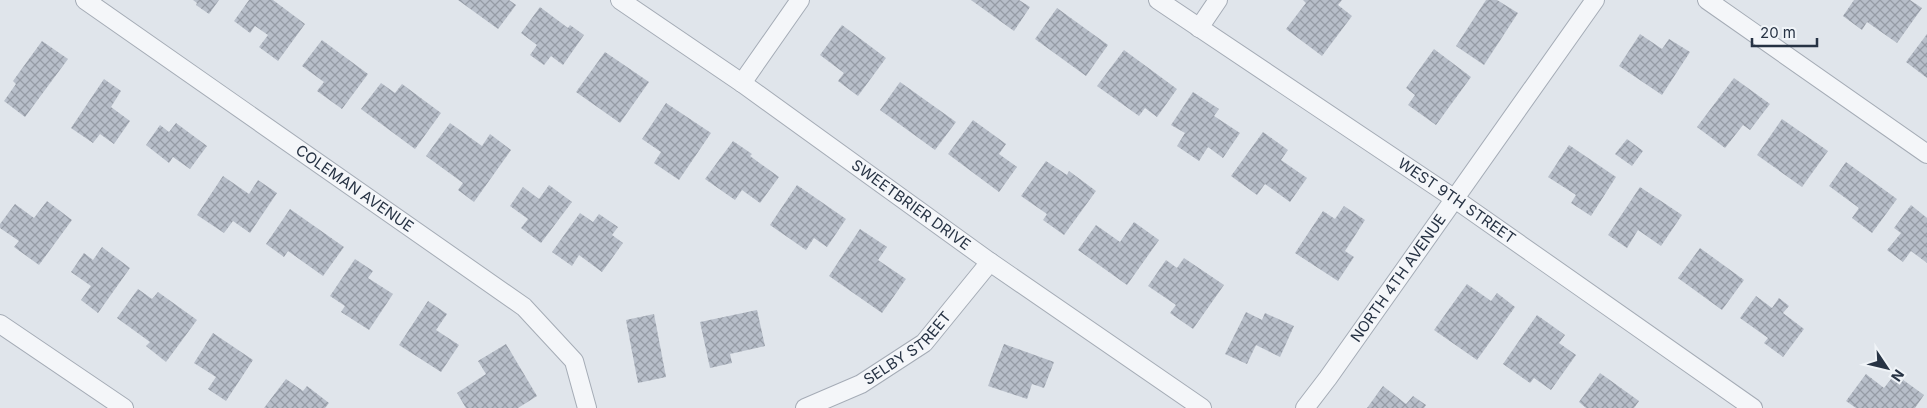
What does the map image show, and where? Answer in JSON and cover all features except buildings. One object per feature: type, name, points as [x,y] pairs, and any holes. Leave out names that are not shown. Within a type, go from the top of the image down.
[{"type":"street","name":"COLEMAN AVENUE","points":[[85,0],[524,307],[574,361],[587,408]]},
{"type":"street","name":"SWEETBRIER DRIVE","points":[[620,0],[742,84],[990,262],[1202,408]]},
{"type":"street","points":[[742,84],[800,0]]},
{"type":"street","name":"WEST 9TH STREET","points":[[1158,0],[1455,199],[1753,408]]},
{"type":"street","points":[[1199,28],[1218,0]]},
{"type":"street","name":"NORTH 4TH AVENUE","points":[[1305,408],[1595,0]]},
{"type":"street","points":[[1707,0],[1927,154]]},
{"type":"street","name":"SELBY STREET","points":[[805,408],[861,384],[924,343],[990,262]]},
{"type":"street","points":[[0,324],[124,408]]}]
